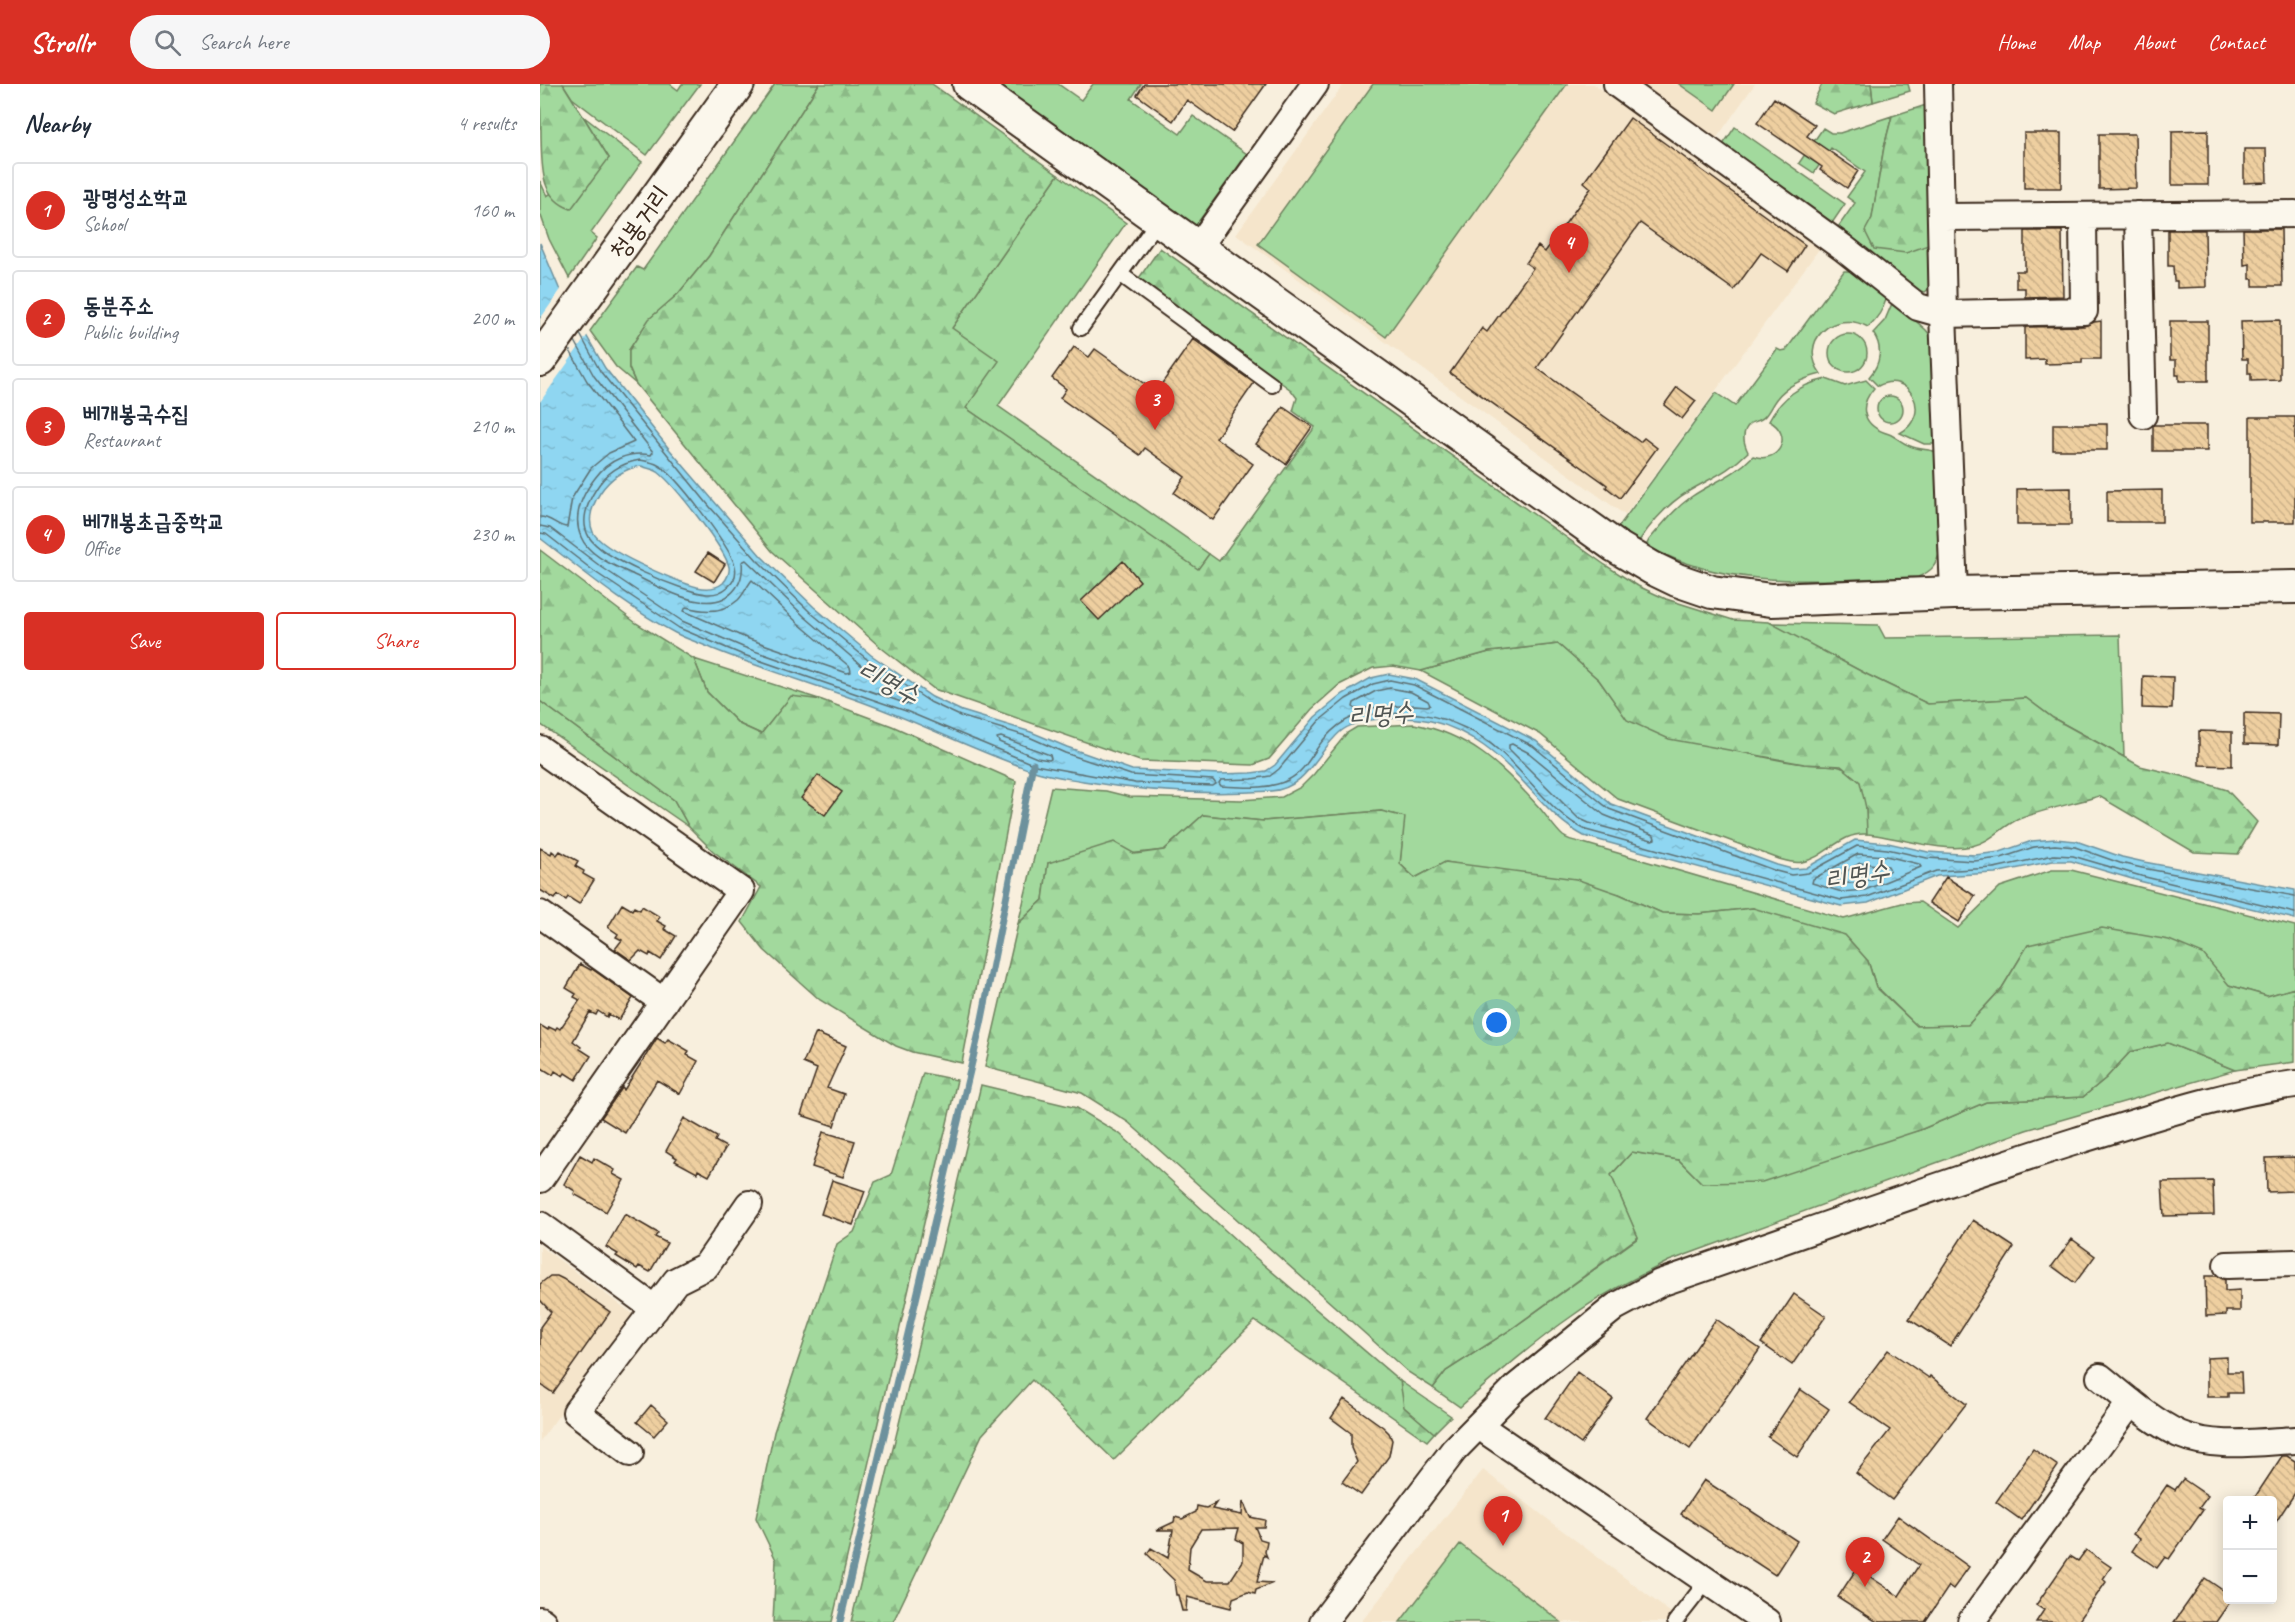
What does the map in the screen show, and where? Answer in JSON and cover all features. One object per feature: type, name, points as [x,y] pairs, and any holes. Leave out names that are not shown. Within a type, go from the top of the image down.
[{"type":"street","name":"청봉거리","points":[[540,360],[738,84]]},
{"type":"street","points":[[969,84],[1615,546],[1677,580],[1712,592],[1771,600],[1953,593],[2295,587]]},
{"type":"street","points":[[1197,249],[1316,84]]},
{"type":"street","points":[[1617,84],[1833,241],[1918,306],[1943,314],[2084,311],[2083,216]]},
{"type":"street","points":[[1938,84],[1953,593]]},
{"type":"street","points":[[1941,216],[2295,214]]},
{"type":"street","points":[[2138,215],[2143,415]]},
{"type":"street","points":[[540,749],[741,891],[540,1179]]},
{"type":"street","points":[[540,914],[664,1002]]},
{"type":"street","points":[[1323,1622],[1454,1450],[1515,1388],[1616,1306],[1660,1283],[2043,1152],[2186,1107],[2255,1090],[2295,1084]]},
{"type":"street","points":[[630,1453],[576,1412],[676,1281],[705,1266],[749,1204]]},
{"type":"street","points":[[540,1225],[655,1309]]},
{"type":"street","points":[[2227,1265],[2295,1263]]},
{"type":"street","points":[[2100,1377],[2158,1422],[2181,1434],[2203,1441],[2295,1440]]},
{"type":"street","points":[[1976,1620],[2131,1402]]},
{"type":"street","points":[[1479,1426],[1767,1622]]},
{"type":"lane","points":[[1080,328],[1158,221]]},
{"type":"lane","points":[[1120,274],[1272,385]]},
{"type":"lane","points":[[1675,1622],[1707,1581]]},
{"type":"shaded area","points":[[1344,84],[1594,84],[1822,245],[1625,515],[1236,234]]},
{"type":"shaded area","points":[[1638,84],[1755,84],[1716,139]]},
{"type":"shaded area","points":[[540,1246],[633,1314],[540,1441]]},
{"type":"shaded area","points":[[1483,1470],[1683,1622],[1361,1622]]},
{"type":"green space","points":[[540,84],[563,84],[609,158],[571,209],[553,197],[545,180],[542,159]]},
{"type":"green space","points":[[563,84],[670,84],[678,90],[682,84],[700,84],[647,155],[572,98]]},
{"type":"green space","points":[[775,84],[819,84],[709,256],[678,294],[649,320],[629,350],[629,368],[636,384],[616,367],[590,331],[637,267],[643,270]]},
{"type":"green space","points":[[819,84],[932,84],[1058,175],[952,328],[999,361],[966,408],[1198,569],[1209,554],[1219,561],[1315,427],[1293,411],[1297,398],[1291,390],[1139,278],[1160,248],[1605,565],[1638,586],[1666,599],[1733,620],[1769,622],[1928,704],[2026,698],[2053,718],[2140,766],[2227,790],[2257,822],[2238,854],[2194,852],[2099,796],[2019,819],[1979,844],[1960,848],[1947,848],[1867,834],[1866,808],[1860,782],[1841,766],[1804,764],[1669,739],[1627,720],[1599,680],[1558,644],[1489,652],[1421,671],[1393,666],[1373,668],[1339,685],[1312,709],[1269,759],[1253,765],[1140,761],[934,689],[879,646],[772,551],[636,384],[629,368],[629,350],[649,319],[678,294],[709,256]]},
{"type":"green space","points":[[994,84],[1058,84],[1081,100],[1093,84],[1141,84],[1131,99],[1180,134],[1193,116],[1247,154],[1194,228]]},
{"type":"green space","points":[[1373,84],[1567,84],[1386,337],[1258,244]]},
{"type":"green space","points":[[1679,84],[1734,84],[1716,110]]},
{"type":"green space","points":[[1822,84],[1871,84],[1873,102],[1834,114],[1813,103]]},
{"type":"green space","points":[[1871,84],[1908,84],[1910,91],[1873,102]]},
{"type":"green space","points":[[1929,104],[1934,243],[1906,253],[1874,249],[1865,231],[1872,218],[1884,147],[1892,116]]},
{"type":"green space","points":[[583,116],[642,162],[591,233],[597,238],[569,278],[549,239],[540,213],[540,181],[547,196],[609,158]]},
{"type":"green space","points":[[1892,116],[1884,147],[1872,218],[1866,231],[1934,243],[1932,286],[1925,292],[1913,290],[1836,230],[1855,203],[1847,197],[1865,172],[1831,148],[1814,173],[1799,163],[1823,128],[1831,133],[1840,133]]},
{"type":"green space","points":[[1735,127],[1845,204],[1830,226],[1720,149]]},
{"type":"green space","points":[[1058,175],[1126,223],[998,406],[1209,554],[1198,570],[966,408],[952,328]]},
{"type":"green space","points":[[1844,271],[1850,271],[1887,297],[1875,320],[1868,327],[1855,322],[1843,322],[1831,325],[1822,331],[1813,350],[1815,362],[1821,374],[1786,389],[1764,417],[1748,426],[1744,437],[1748,452],[1741,459],[1675,501],[1639,541],[1617,529],[1716,393],[1735,406],[1777,349],[1786,350]]},
{"type":"green space","points":[[1893,301],[1935,341],[1938,444],[1924,444],[1900,433],[1910,425],[1915,415],[1916,405],[1907,388],[1889,382],[1878,386],[1869,377],[1876,367],[1879,355],[1878,344],[1873,333],[1885,320]]},
{"type":"green space","points":[[1848,334],[1855,335],[1861,340],[1866,346],[1866,360],[1861,366],[1855,371],[1848,372],[1841,371],[1835,366],[1830,360],[1829,353],[1830,346],[1835,340],[1841,335]]},
{"type":"green space","points":[[1826,379],[1845,386],[1866,380],[1874,388],[1865,403],[1869,422],[1907,445],[1937,452],[1940,551],[1935,564],[1927,573],[1918,577],[1815,580],[1747,577],[1714,571],[1681,561],[1649,547],[1647,544],[1649,540],[1691,497],[1731,474],[1753,456],[1762,458],[1777,452],[1782,440],[1777,427],[1769,421],[1774,413],[1792,393]]},
{"type":"green space","points":[[1890,396],[1899,400],[1903,409],[1899,418],[1890,422],[1881,418],[1877,409],[1881,400]]},
{"type":"green space","points":[[540,550],[636,623],[694,659],[707,692],[739,724],[761,734],[791,696],[822,700],[892,726],[1016,781],[962,1063],[912,1052],[896,1046],[820,1000],[764,950],[742,922],[761,887],[713,851],[689,827],[674,800],[540,701]]},
{"type":"green space","points":[[1769,623],[1878,625],[1885,638],[2120,635],[2124,757],[2053,718],[2026,698],[1928,704]]},
{"type":"green space","points":[[1558,644],[1599,680],[1627,719],[1759,756],[1804,764],[1834,766],[1847,770],[1859,780],[1864,791],[1867,834],[1849,837],[1819,855],[1802,862],[1779,859],[1618,799],[1540,734],[1421,671],[1489,652]]},
{"type":"green space","points":[[694,659],[822,700],[791,697],[761,734],[739,724],[707,692]]},
{"type":"green space","points":[[540,701],[674,800],[689,827],[540,724]]},
{"type":"green space","points":[[1414,724],[1451,735],[1482,753],[1523,789],[1566,838],[1844,919],[1902,903],[1920,902],[1958,928],[2000,887],[2052,870],[2071,870],[2295,926],[2295,988],[2267,996],[2228,985],[2202,954],[2028,945],[2002,988],[1968,1025],[1917,1026],[1876,986],[1868,961],[1753,908],[1699,914],[1662,913],[1619,894],[1446,862],[1415,878],[1400,864],[1404,817],[1381,811],[1263,821],[1203,815],[1164,850],[1048,863],[1043,900],[1018,924],[1051,787],[1106,791],[1130,797],[1241,800],[1282,797],[1301,787],[1347,733],[1357,727]]},
{"type":"green space","points":[[1381,811],[1405,817],[1400,864],[1415,878],[1445,862],[1576,879],[1619,894],[1662,913],[1699,914],[1753,908],[1845,935],[1868,961],[1876,987],[1917,1026],[1968,1025],[2002,988],[2028,945],[2102,928],[2169,940],[2203,954],[2229,985],[2267,996],[2295,988],[2295,1062],[2235,1070],[2168,1043],[2130,1052],[2106,1078],[2083,1097],[1986,1102],[1920,1130],[1762,1182],[1702,1183],[1679,1160],[1632,1152],[1611,1175],[1638,1237],[1510,1330],[1446,1371],[1433,1388],[1408,1372],[1128,1122],[1082,1093],[985,1067],[1018,924],[1043,900],[1048,863],[1114,842],[1135,854],[1164,850],[1203,815],[1263,821]]},
{"type":"green space","points":[[2168,1043],[2235,1070],[2026,1130],[1669,1261],[1583,1308],[1543,1337],[1460,1407],[1433,1388],[1446,1371],[1510,1330],[1638,1238],[1611,1175],[1632,1152],[1679,1160],[1702,1183],[1920,1130],[1986,1102],[2083,1097],[2106,1078],[2130,1052]]},
{"type":"green space","points":[[923,1073],[957,1080],[832,1622],[773,1622],[776,1560],[756,1518],[774,1432],[837,1244],[854,1232],[875,1182],[891,1175]]},
{"type":"green space","points":[[981,1085],[1077,1108],[1120,1134],[1250,1253],[1400,1381],[1404,1407],[1434,1433],[1427,1441],[1255,1321],[1114,1460],[1032,1380],[982,1435],[893,1622],[851,1622]]},
{"type":"green space","points":[[1400,1381],[1451,1416],[1434,1433],[1403,1407]]},
{"type":"green space","points":[[1460,1544],[1561,1622],[1400,1622]]},
{"type":"water","name":"리명수","points":[[540,243],[559,288],[605,368],[670,450],[761,556],[814,607],[871,655],[932,697],[962,711],[1031,732],[1132,770],[1251,773],[1266,771],[1275,765],[1315,717],[1343,694],[1371,678],[1389,674],[1415,679],[1536,741],[1611,804],[1777,865],[1792,869],[1806,868],[1855,840],[1888,843],[1928,852],[1975,855],[2000,852],[2032,841],[2055,839],[2076,841],[2144,862],[2295,890],[2295,919],[2139,881],[2071,861],[2053,861],[1995,873],[1937,876],[1868,903],[1841,906],[1584,836],[1561,820],[1507,765],[1484,746],[1445,725],[1421,719],[1371,720],[1348,727],[1332,740],[1302,777],[1283,789],[1271,791],[1224,793],[1153,790],[1106,785],[1050,775],[1011,763],[873,706],[752,664],[679,635],[622,600],[540,538]],"holes":[[[641,466],[658,472],[698,517],[729,567],[729,573],[723,583],[704,588],[673,579],[610,548],[593,532],[592,512],[597,497],[613,479],[623,472]]]},
{"type":"pier","points":[[562,288],[589,333],[540,402],[540,319]]},
{"type":"building","points":[[1144,84],[1266,84],[1232,132],[1187,100],[1173,121],[1137,95]]},
{"type":"building","points":[[1774,98],[1815,125],[1807,136],[1858,171],[1847,188],[1820,170],[1822,167],[1757,123]]},
{"type":"building","points":[[1630,118],[1805,245],[1788,271],[1761,253],[1734,290],[1640,223],[1537,368],[1640,442],[1644,438],[1657,448],[1620,498],[1606,487],[1607,485],[1450,373],[1482,328],[1487,332],[1533,268],[1526,263],[1538,246],[1545,252],[1591,188],[1584,182]]},
{"type":"building","points":[[2208,130],[2208,185],[2172,185],[2172,131]]},
{"type":"building","points":[[2024,133],[2061,133],[2061,188],[2024,188]]},
{"type":"building","points":[[2099,134],[2135,134],[2136,188],[2099,189]]},
{"type":"building","points":[[2244,149],[2266,149],[2267,182],[2244,183]]},
{"type":"building","points":[[2243,229],[2281,229],[2282,286],[2253,286],[2253,279],[2250,279],[2250,264],[2244,265]]},
{"type":"building","points":[[2168,230],[2205,230],[2206,287],[2177,288],[2173,266],[2168,266]]},
{"type":"building","points":[[2025,231],[2062,231],[2063,296],[2025,297],[2025,288],[2016,288],[2016,271],[2025,271]]},
{"type":"building","points":[[2280,320],[2280,380],[2251,381],[2251,374],[2248,374],[2248,359],[2242,359],[2241,321]]},
{"type":"building","points":[[2101,321],[2101,359],[2082,359],[2082,363],[2045,364],[2045,359],[2025,360],[2025,327],[2084,326]]},
{"type":"building","points":[[2170,321],[2208,321],[2208,381],[2179,381],[2179,375],[2176,375],[2176,360],[2170,360]]},
{"type":"building","points":[[1193,339],[1254,383],[1216,438],[1253,464],[1213,520],[1174,493],[1185,477],[1145,448],[1140,455],[1060,398],[1066,389],[1052,378],[1074,347],[1089,357],[1095,349],[1156,392]]},
{"type":"building","points":[[1677,387],[1696,401],[1682,419],[1664,405]]},
{"type":"building","points":[[1283,407],[1312,427],[1286,464],[1256,444]]},
{"type":"building","points":[[2250,417],[2295,417],[2295,522],[2250,522]]},
{"type":"building","points":[[2053,424],[2107,424],[2107,450],[2053,450]]},
{"type":"building","points":[[2153,425],[2207,425],[2207,451],[2153,451]]},
{"type":"building","points":[[2071,488],[2071,525],[2017,525],[2017,489]]},
{"type":"building","points":[[2162,490],[2162,522],[2107,522],[2107,491]]},
{"type":"building","points":[[708,553],[725,564],[714,582],[696,571]]},
{"type":"building","points":[[1123,561],[1140,581],[1099,620],[1081,601]]},
{"type":"building","points":[[2143,676],[2173,677],[2172,709],[2142,708]]},
{"type":"building","points":[[2244,713],[2279,714],[2278,745],[2244,744]]},
{"type":"building","points":[[2199,731],[2232,732],[2232,766],[2199,765]]},
{"type":"building","points":[[818,775],[842,792],[825,815],[801,798]]},
{"type":"building","points":[[540,848],[557,855],[560,851],[578,861],[575,866],[594,880],[579,904],[568,897],[566,900],[558,895],[555,899],[540,890]]},
{"type":"building","points":[[1946,877],[1975,896],[1959,922],[1929,903]]},
{"type":"building","points":[[622,904],[632,910],[634,907],[640,910],[642,906],[660,917],[657,921],[666,926],[664,929],[676,936],[661,960],[650,953],[649,956],[640,951],[631,960],[615,949],[622,940],[616,937],[618,934],[608,927]]},
{"type":"building","points":[[580,964],[592,969],[633,998],[619,1020],[608,1014],[607,1017],[598,1011],[596,1015],[590,1012],[573,1041],[591,1056],[576,1080],[565,1073],[563,1076],[555,1071],[553,1075],[540,1067],[540,1025],[548,1030],[549,1027],[555,1030],[557,1027],[560,1029],[580,1000],[574,997],[576,994],[566,988]]},
{"type":"building","points":[[816,1033],[846,1046],[827,1088],[844,1094],[834,1126],[801,1115],[817,1069],[803,1063]]},
{"type":"building","points":[[657,1038],[665,1043],[668,1039],[689,1051],[687,1055],[698,1061],[680,1094],[657,1080],[625,1133],[601,1118],[622,1088],[624,1090]]},
{"type":"building","points":[[684,1118],[717,1137],[715,1141],[726,1147],[709,1176],[698,1170],[697,1173],[675,1161],[677,1158],[666,1151]]},
{"type":"building","points":[[823,1132],[855,1141],[843,1177],[812,1167]]},
{"type":"building","points":[[580,1155],[592,1162],[594,1158],[615,1170],[613,1174],[624,1180],[606,1212],[574,1194],[575,1191],[564,1184]]},
{"type":"building","points":[[2295,1157],[2295,1191],[2267,1192],[2266,1158]]},
{"type":"building","points":[[832,1180],[865,1191],[853,1225],[821,1214]]},
{"type":"building","points":[[2213,1181],[2214,1215],[2164,1216],[2162,1182]]},
{"type":"building","points":[[625,1214],[658,1233],[655,1237],[667,1243],[650,1272],[639,1266],[637,1269],[606,1247]]},
{"type":"building","points":[[1973,1220],[2014,1247],[1950,1346],[1909,1319]]},
{"type":"building","points":[[2072,1239],[2095,1256],[2075,1283],[2052,1266]]},
{"type":"building","points":[[550,1276],[563,1279],[610,1312],[553,1393],[540,1384],[540,1327],[551,1312],[540,1300],[540,1284]]},
{"type":"building","points":[[2205,1276],[2217,1276],[2225,1280],[2225,1291],[2240,1290],[2240,1311],[2226,1311],[2226,1315],[2206,1316]]},
{"type":"building","points":[[1794,1294],[1826,1316],[1792,1365],[1761,1343]]},
{"type":"building","points":[[1716,1319],[1760,1349],[1690,1449],[1647,1418]]},
{"type":"building","points":[[1888,1350],[1929,1378],[1930,1376],[1966,1404],[1892,1500],[1856,1473],[1890,1430],[1849,1402]]},
{"type":"building","points":[[2227,1357],[2227,1372],[2241,1372],[2242,1393],[2228,1393],[2228,1397],[2207,1397],[2207,1358]]},
{"type":"building","points":[[1577,1372],[1613,1399],[1581,1444],[1545,1418]]},
{"type":"building","points":[[1800,1389],[1829,1409],[1797,1457],[1768,1437]]},
{"type":"building","points":[[1344,1399],[1383,1427],[1392,1440],[1389,1456],[1361,1495],[1342,1482],[1357,1462],[1351,1448],[1351,1433],[1331,1418]]},
{"type":"building","points":[[651,1405],[668,1420],[654,1436],[637,1422]]},
{"type":"building","points":[[2033,1449],[2058,1466],[2021,1520],[1996,1502]]},
{"type":"building","points":[[2282,1456],[2295,1461],[2295,1493],[2277,1520],[2277,1496],[2256,1496]]},
{"type":"building","points":[[2183,1479],[2208,1496],[2199,1508],[2203,1510],[2169,1559],[2165,1557],[2157,1568],[2132,1551],[2140,1539],[2133,1534],[2167,1485],[2175,1490]]},
{"type":"building","points":[[1704,1480],[1797,1541],[1775,1575],[1681,1514]]},
{"type":"building","points":[[1243,1501],[1250,1517],[1265,1520],[1264,1527],[1255,1527],[1260,1539],[1267,1541],[1265,1552],[1267,1557],[1264,1555],[1257,1582],[1273,1583],[1256,1590],[1255,1594],[1248,1592],[1233,1598],[1231,1608],[1187,1597],[1186,1611],[1182,1611],[1178,1595],[1176,1595],[1174,1580],[1147,1554],[1151,1548],[1168,1558],[1173,1530],[1157,1530],[1174,1522],[1175,1517],[1182,1519],[1196,1512],[1197,1506],[1206,1508],[1216,1503],[1212,1509],[1242,1515]],"holes":[[[1239,1528],[1236,1539],[1243,1543],[1243,1561],[1230,1581],[1207,1581],[1188,1570],[1190,1547],[1201,1529]]]},
{"type":"building","points":[[1898,1516],[1969,1567],[1953,1589],[1949,1586],[1925,1622],[1877,1622],[1838,1597],[1857,1568],[1899,1596],[1919,1565],[1882,1539]]},
{"type":"building","points":[[2086,1550],[2111,1567],[2103,1579],[2106,1582],[2078,1622],[2036,1622],[2044,1610],[2036,1605],[2070,1556],[2078,1561]]},
{"type":"building","points":[[2205,1578],[2223,1591],[2223,1604],[2229,1604],[2216,1622],[2174,1622]]},
{"type":"waterway","points":[[840,1622],[981,1024],[1033,764]]},
{"type":"place","name":"베개봉초급중학교","points":[[1569,273]]},
{"type":"place","name":"베개봉국수집","points":[[1155,430]]},
{"type":"place","name":"광명성소학교","points":[[1503,1546]]},
{"type":"place","name":"동분주소","points":[[1865,1587]]}]
